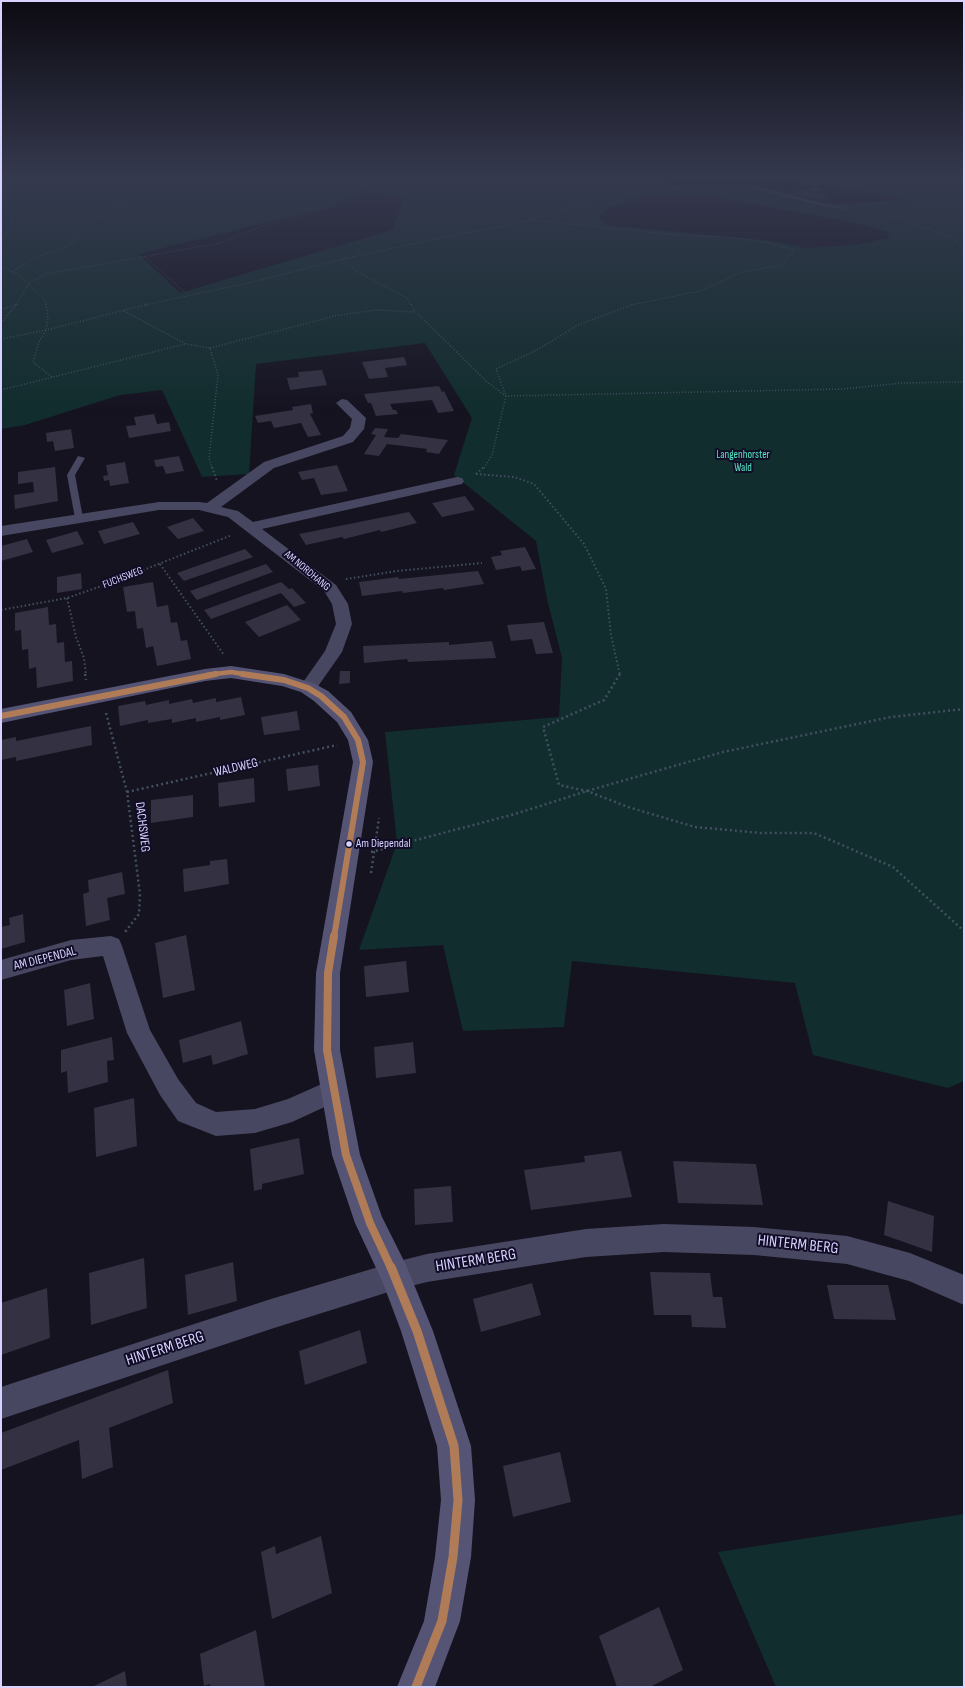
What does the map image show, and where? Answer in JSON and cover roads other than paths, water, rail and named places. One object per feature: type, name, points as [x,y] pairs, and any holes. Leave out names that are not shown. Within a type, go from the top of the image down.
[{"type":"street","points":[[211,508],[269,465],[348,439],[358,429],[359,418],[342,403]]},
{"type":"street","points":[[251,526],[457,481]]},
{"type":"street","name":"AM NORDHANG","points":[[1,531],[159,506],[187,505],[211,508],[233,514],[251,526],[330,588],[340,604],[344,624],[333,652],[308,688]]},
{"type":"street","points":[[1,716],[218,673],[231,672],[284,680],[308,688],[321,696],[344,717],[353,730],[360,746],[363,762],[364,861],[328,973],[327,1050],[333,1091],[346,1155],[370,1224],[395,1276],[417,1331],[454,1446],[458,1500],[454,1557],[442,1621],[416,1687]]},
{"type":"street","name":"AM DIEPENDAL","points":[[1,970],[71,950],[111,946],[139,1034],[169,1087],[187,1112],[216,1124],[255,1121],[292,1110],[333,1091]]},
{"type":"street","name":"HINTERM BERG","points":[[1,1403],[271,1314],[395,1276],[427,1268],[586,1243],[664,1238],[739,1240],[847,1250],[910,1267],[964,1290]]},
{"type":"lane","points":[[79,518],[71,475],[80,458]]},
{"type":"place","name":"Am Diependal","points":[[349,844]]},
{"type":"park label","name":"Langenhorster Wald","points":[[743,461]]}]
